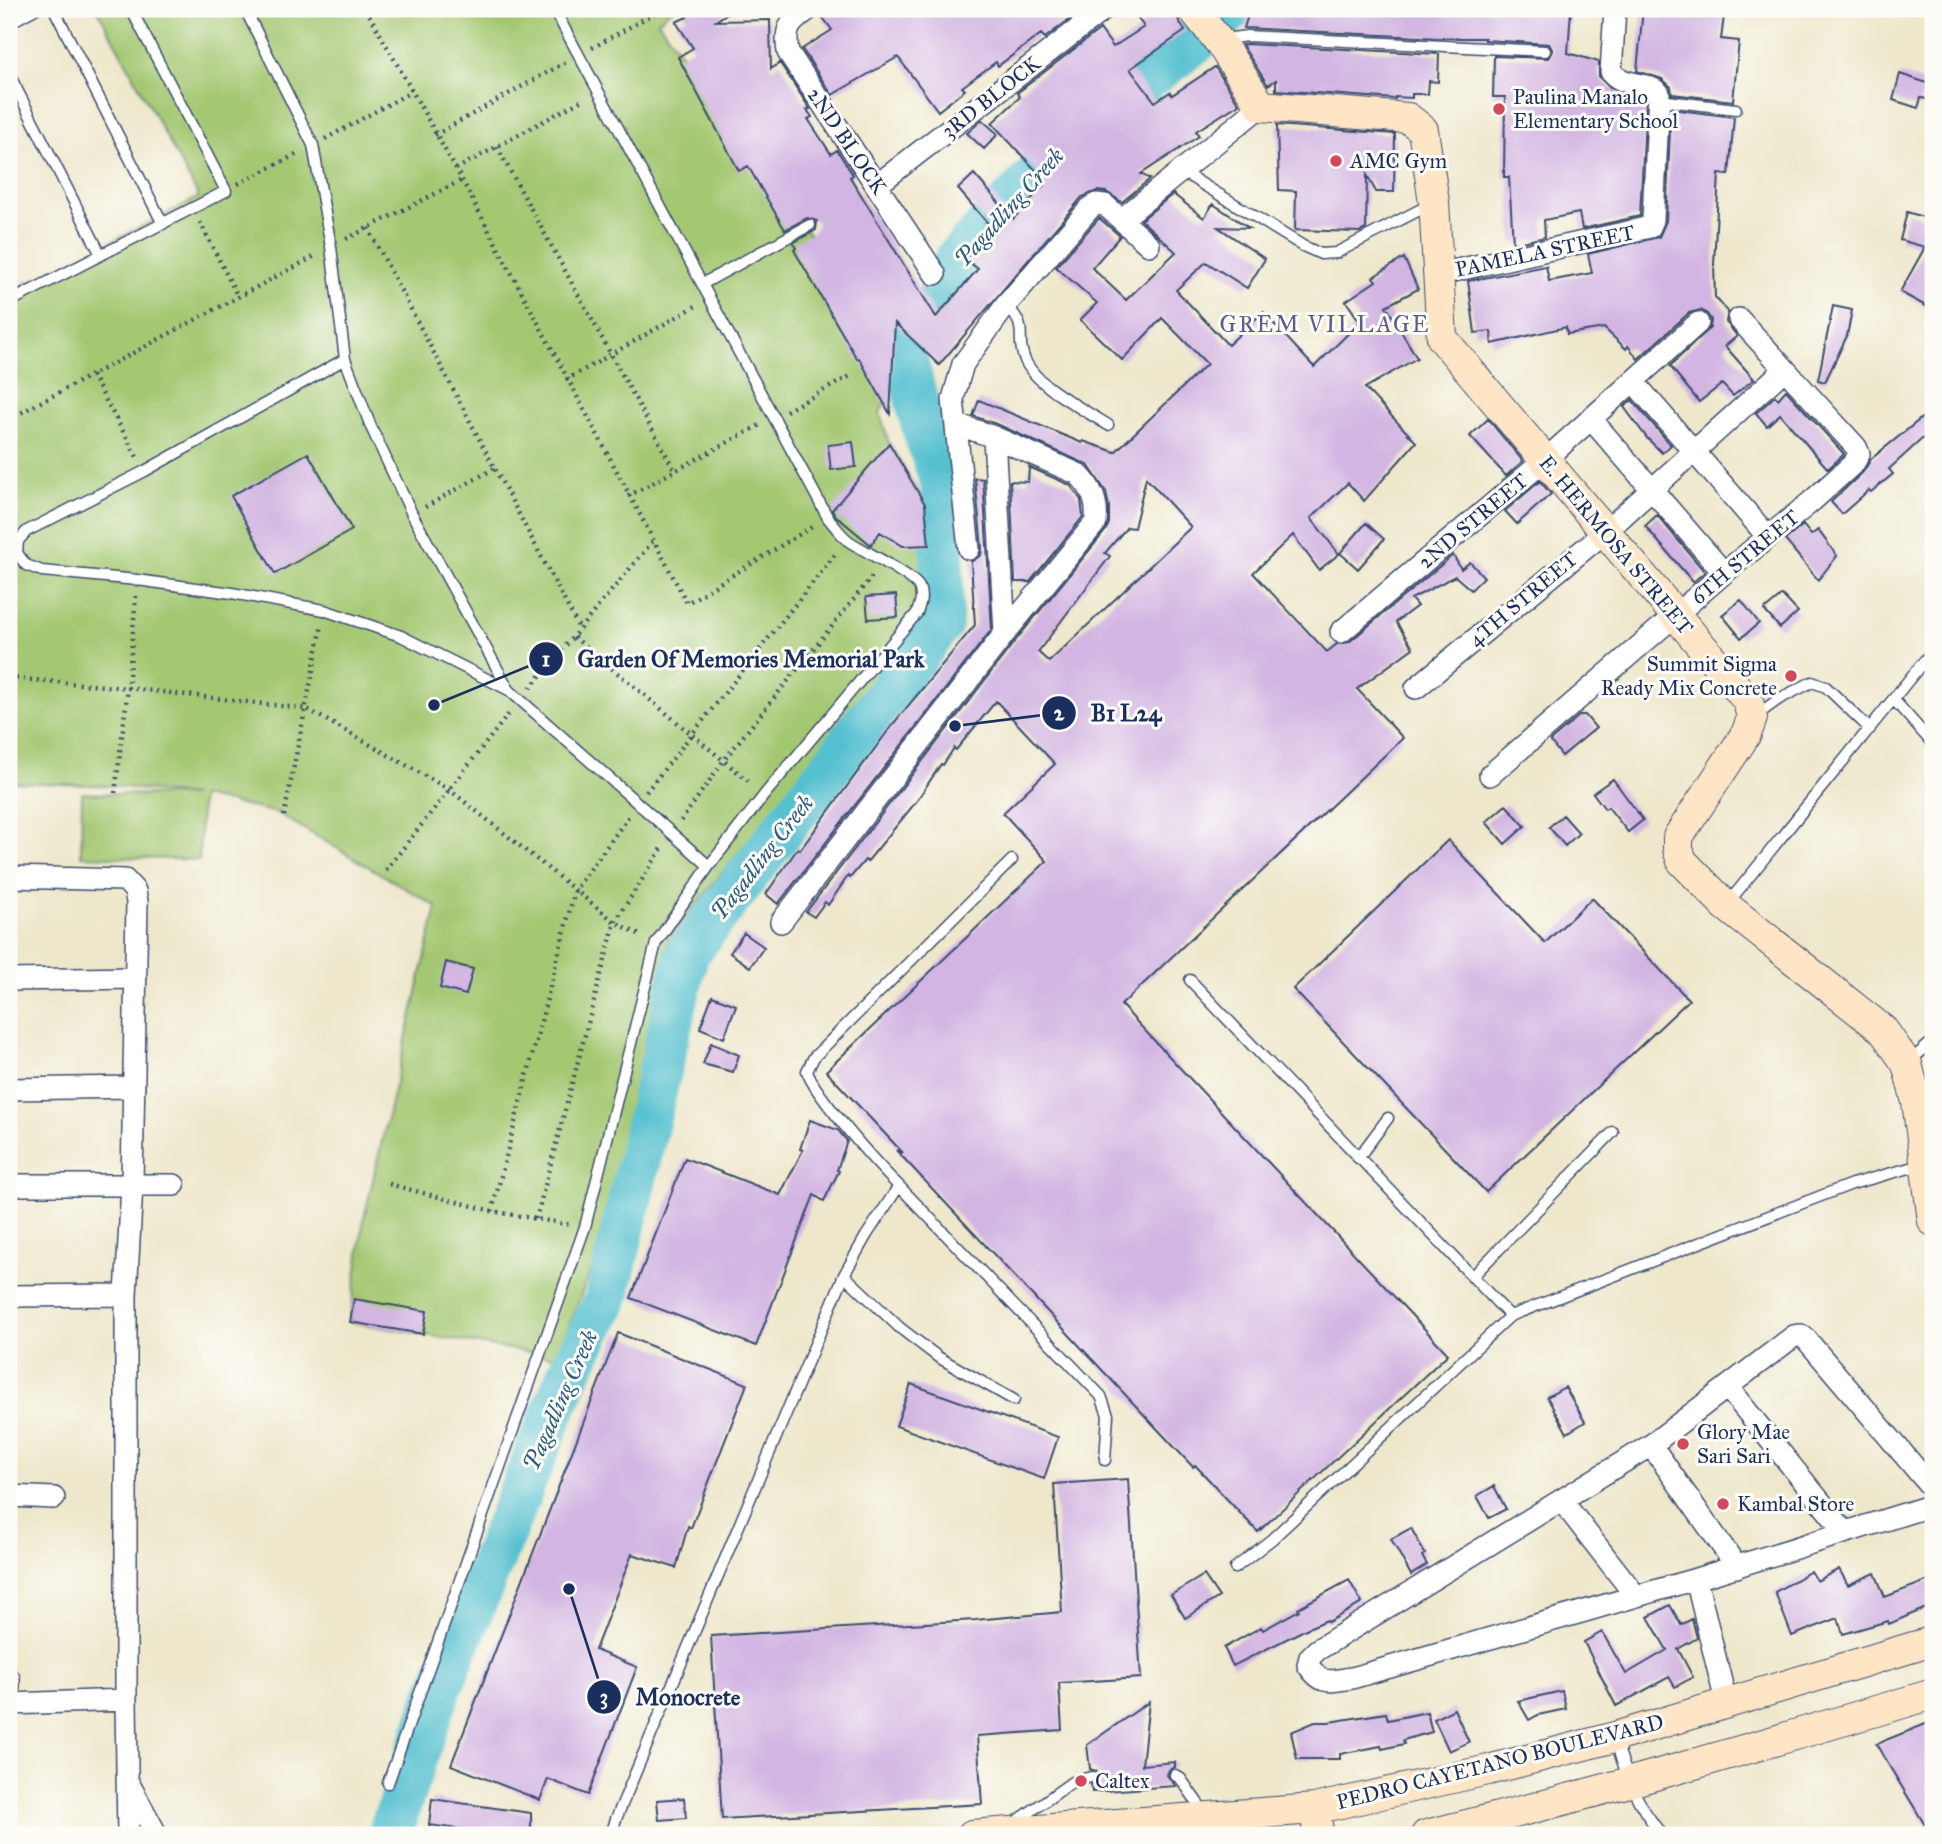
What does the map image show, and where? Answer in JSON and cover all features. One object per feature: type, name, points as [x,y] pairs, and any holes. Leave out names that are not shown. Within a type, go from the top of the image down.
[{"type":"street","name":"2ND BLOCK","points":[[809,9],[791,22],[785,36],[788,52],[935,275]]},
{"type":"street","name":"3RD BLOCK","points":[[877,185],[1104,9]]},
{"type":"street","points":[[1615,9],[1611,72],[1620,80],[1658,90],[1658,100]]},
{"type":"street","points":[[1122,219],[1261,106],[1208,28]]},
{"type":"street","name":"PAMELA STREET","points":[[1440,274],[1650,227],[1653,220],[1658,100]]},
{"type":"street","name":"E. HERMOSA STREET","points":[[1261,106],[1408,118],[1417,123],[1425,136],[1434,202],[1442,338],[1748,701],[1752,718]]},
{"type":"street","points":[[969,549],[953,399],[963,364],[1006,305],[1096,204],[1105,205],[1149,245]]},
{"type":"street","name":"6TH STREET","points":[[1490,775],[1846,471],[1859,454],[1856,447],[1739,319]]},
{"type":"street","name":"2ND STREET","points":[[1341,632],[1545,460],[1698,323]]},
{"type":"street","name":"4TH STREET","points":[[1416,688],[1605,532],[1785,369]]},
{"type":"street","points":[[1633,381],[1768,537]]},
{"type":"street","points":[[1591,419],[1724,573]]},
{"type":"street","points":[[781,922],[1005,633],[1096,522],[1098,506],[1087,483],[1079,474],[956,425]]},
{"type":"street","points":[[994,438],[1005,633]]},
{"type":"street","points":[[1752,718],[1745,734],[1678,837],[1682,861],[1726,906],[1882,1030],[1907,1064],[1917,1102],[1933,1221]]},
{"type":"street","points":[[9,877],[125,880],[135,891],[137,902],[132,1185],[127,1295],[128,1835]]},
{"type":"street","points":[[9,979],[136,978]]},
{"type":"street","points":[[9,1089],[134,1087]]},
{"type":"street","points":[[9,1185],[174,1185]]},
{"type":"street","points":[[9,1296],[127,1295]]},
{"type":"street","points":[[1933,1489],[1806,1339],[1801,1335],[1794,1336],[1651,1445],[1317,1650],[1310,1657],[1308,1665],[1316,1678],[1326,1682],[1352,1678],[1737,1567],[1933,1505]]},
{"type":"street","points":[[1728,1388],[1845,1532]]},
{"type":"street","points":[[1651,1445],[1737,1567]]},
{"type":"street","points":[[9,1496],[54,1498]]},
{"type":"street","points":[[1562,1501],[1635,1595]]},
{"type":"street","points":[[1696,1579],[1726,1702]]},
{"type":"street","name":"PEDRO CAYETANO BOULEVARD","points":[[986,1834],[1208,1817],[1317,1822],[1488,1770],[1615,1737],[1933,1641]]},
{"type":"street","points":[[9,1679],[9,1706],[126,1700]]},
{"type":"street","points":[[1426,1835],[1629,1783],[1933,1693]]},
{"type":"street","points":[[126,1779],[155,1835]]},
{"type":"lane","points":[[9,23],[34,9]]},
{"type":"lane","points":[[54,9],[163,224]]},
{"type":"lane","points":[[9,302],[226,191],[131,9]]},
{"type":"lane","points":[[245,9],[313,145],[331,247],[345,359],[371,427],[412,514],[509,690]]},
{"type":"lane","points":[[388,1783],[585,1227],[656,943],[709,866],[765,794],[917,613],[921,599],[919,586],[912,576],[847,540],[828,518],[554,9]]},
{"type":"lane","points":[[1208,28],[1232,38],[1247,36],[1545,51]]},
{"type":"lane","points":[[9,74],[101,255]]},
{"type":"lane","points":[[1658,100],[1736,109]]},
{"type":"lane","points":[[1181,171],[1303,246],[1321,254],[1336,253],[1434,202]]},
{"type":"lane","points":[[702,284],[810,225]]},
{"type":"lane","points":[[1006,305],[1018,317],[1022,327],[1025,360],[1036,377],[1108,425]]},
{"type":"lane","points":[[345,359],[145,471],[27,531],[19,541],[17,553],[26,565],[42,571],[232,593],[324,610],[401,636],[509,690],[709,866]]},
{"type":"lane","points":[[1726,906],[1933,650]]},
{"type":"lane","points":[[1752,718],[1779,699],[1812,682],[1826,687],[1870,729]]},
{"type":"lane","points":[[1894,700],[1933,744]]},
{"type":"lane","points":[[1012,860],[814,1057],[807,1071],[813,1083],[883,1171],[1101,1396],[1108,1415],[1105,1460]]},
{"type":"lane","points":[[1190,980],[1510,1316]]},
{"type":"lane","points":[[1907,1064],[1933,1041]]},
{"type":"lane","points":[[1358,1158],[1388,1118]]},
{"type":"lane","points":[[1472,1277],[1613,1132]]},
{"type":"lane","points":[[1234,1568],[1272,1539],[1510,1316],[1852,1184],[1926,1164]]},
{"type":"lane","points":[[611,1835],[845,1275],[866,1236],[899,1186]]},
{"type":"lane","points":[[845,1275],[900,1328],[938,1357],[1014,1400]]},
{"type":"lane","points":[[1615,1737],[1629,1783],[1643,1811],[1662,1835]]},
{"type":"lane","points":[[1175,1775],[1181,1779],[1208,1817]]},
{"type":"lane","points":[[986,1834],[1072,1782],[1091,1777]]},
{"type":"path","points":[[366,9],[462,180],[566,380],[687,603],[828,518]]},
{"type":"path","points":[[435,135],[662,9]]},
{"type":"path","points":[[226,191],[411,92]]},
{"type":"path","points":[[456,169],[597,92]]},
{"type":"path","points":[[497,147],[675,471]]},
{"type":"path","points":[[9,419],[462,180]]},
{"type":"path","points":[[193,209],[238,297]]},
{"type":"path","points":[[368,228],[580,630]]},
{"type":"path","points":[[566,380],[710,298]]},
{"type":"path","points":[[92,375],[145,471]]},
{"type":"path","points":[[628,496],[850,376]]},
{"type":"path","points":[[412,514],[495,468]]},
{"type":"path","points":[[492,1211],[575,890],[691,734],[847,540]]},
{"type":"path","points":[[536,1219],[615,922],[671,834],[724,760],[883,562]]},
{"type":"path","points":[[115,793],[128,688],[137,580]]},
{"type":"path","points":[[284,816],[307,709],[324,610]]},
{"type":"path","points":[[574,637],[765,794]]},
{"type":"path","points":[[9,678],[128,688],[307,709],[450,790],[615,922],[656,943]]},
{"type":"path","points":[[389,1184],[492,1211],[585,1227]]},
{"type":"green space","points":[[97,9],[673,9],[658,21],[893,352],[892,387],[880,413],[889,443],[925,504],[929,545],[922,628],[669,938],[596,1258],[556,1357],[350,1322],[364,1218],[437,907],[277,813],[206,797],[201,797],[199,860],[81,856],[82,793],[193,796],[115,786],[9,782],[9,290],[43,277],[199,197]]},
{"type":"building","points":[[682,9],[733,9],[716,21],[770,20],[771,69],[780,63],[810,109],[807,110],[812,117],[808,119],[831,154],[837,150],[853,175],[850,177],[936,317],[978,269],[965,259],[991,227],[958,189],[974,174],[1013,219],[1045,184],[1040,180],[1042,177],[992,123],[1020,97],[1017,93],[1100,29],[1113,47],[1144,27],[1132,9],[1172,9],[1185,31],[1130,69],[1155,102],[1170,92],[1172,95],[1215,67],[1239,104],[1196,131],[1199,136],[1141,174],[1150,179],[1122,202],[1106,192],[1097,191],[1082,197],[939,365],[895,323],[890,414],[794,250],[796,248],[793,243],[816,230],[817,221],[807,218],[785,230],[748,166],[739,171],[678,57],[693,48],[676,22],[687,17]]},
{"type":"building","points":[[822,9],[1083,9],[1045,38],[1041,34],[998,66],[996,62],[962,87],[965,90],[938,111],[898,57],[832,95],[802,49],[832,30],[821,15]]},
{"type":"building","points":[[1250,9],[1336,9],[1362,14],[1363,9],[1571,9],[1568,53],[1599,62],[1599,77],[1610,88],[1646,100],[1640,216],[1582,229],[1579,213],[1544,220],[1545,237],[1513,244],[1509,177],[1504,177],[1505,97],[1493,97],[1494,56],[1548,58],[1553,51],[1549,44],[1485,38],[1244,28]]},
{"type":"building","name":"Paulina Manalo Elementary School","points":[[1643,9],[1725,9],[1721,39],[1739,41],[1733,101],[1672,94],[1671,87],[1662,79],[1637,71]]},
{"type":"building","points":[[1242,45],[1439,54],[1438,82],[1429,81],[1428,94],[1412,94],[1412,98],[1395,99],[1276,90],[1276,80],[1268,85]]},
{"type":"building","points":[[1900,74],[1933,85],[1933,100],[1921,98],[1918,108],[1893,100]]},
{"type":"building","points":[[1671,109],[1734,117],[1729,175],[1719,174],[1715,297],[1728,312],[1726,322],[1737,336],[1725,346],[1754,379],[1733,396],[1722,384],[1699,402],[1670,366],[1710,328],[1711,320],[1701,310],[1689,313],[1638,359],[1628,346],[1626,349],[1604,328],[1567,334],[1566,327],[1492,344],[1491,331],[1475,333],[1468,281],[1546,266],[1549,281],[1592,273],[1588,254],[1659,237],[1666,221]]},
{"type":"building","points":[[982,120],[998,134],[984,149],[967,133]]},
{"type":"building","name":"AMC Gym","points":[[1277,125],[1395,134],[1394,192],[1376,192],[1367,175],[1366,229],[1360,232],[1295,230],[1296,191],[1279,190]]},
{"type":"building","points":[[1173,194],[1204,218],[1213,204],[1249,228],[1218,227],[1265,259],[1247,288],[1206,262],[1176,290],[1228,345],[1263,312],[1314,367],[1360,322],[1346,301],[1376,281],[1373,277],[1404,258],[1418,289],[1386,306],[1417,358],[1365,388],[1416,442],[1364,501],[1348,483],[1311,518],[1339,554],[1319,570],[1293,535],[1253,573],[1327,652],[1337,644],[1349,642],[1453,555],[1461,569],[1470,562],[1484,577],[1471,590],[1455,576],[1411,599],[1417,606],[1396,622],[1413,648],[1357,689],[1403,738],[1121,1005],[1448,1354],[1258,1532],[1195,1465],[1193,1467],[896,1150],[903,1153],[826,1071],[1047,861],[1003,813],[1055,764],[996,701],[956,750],[954,748],[943,765],[941,764],[916,802],[867,862],[865,860],[850,878],[848,876],[828,905],[825,902],[814,917],[806,912],[1109,523],[1106,492],[1088,465],[973,416],[979,400],[1082,443],[1083,441],[1115,452],[1207,364],[1162,318],[1122,360],[1080,320],[1097,303],[1056,267],[1099,218],[1120,236],[1092,268],[1126,300],[1176,252],[1141,220]],"holes":[[[1146,478],[1191,527],[1049,662],[1038,652],[1110,556],[1105,553],[1127,527],[1134,528]]]},
{"type":"building","points":[[1907,212],[1933,220],[1933,310],[1900,292],[1925,247],[1900,240]]},
{"type":"building","points":[[1833,306],[1852,310],[1847,336],[1825,382],[1818,380]]},
{"type":"building","points":[[1786,390],[1844,454],[1828,469],[1780,414],[1767,426],[1756,413],[1775,396],[1778,399]]},
{"type":"building","points":[[1632,400],[1671,445],[1662,453],[1624,407]]},
{"type":"building","points":[[1923,417],[1933,429],[1889,469],[1893,474],[1871,492],[1869,490],[1842,514],[1831,502],[1863,472],[1871,459]]},
{"type":"building","points":[[1488,419],[1523,461],[1506,476],[1470,436]]},
{"type":"building","points":[[853,442],[856,467],[831,470],[828,445]]},
{"type":"building","points":[[889,443],[925,504],[929,545],[903,546],[880,532],[871,545],[832,510]]},
{"type":"building","points":[[308,453],[352,530],[275,574],[231,496]]},
{"type":"building","points":[[1029,467],[1070,485],[1081,500],[1083,517],[1030,582],[1015,582],[1010,481],[1028,482]]},
{"type":"building","points":[[975,478],[983,479],[992,629],[778,904],[766,894],[798,848],[800,850],[893,724],[975,625],[971,562],[981,555],[982,548]]},
{"type":"building","points":[[1540,481],[1551,494],[1517,524],[1505,511]]},
{"type":"building","points":[[1657,515],[1705,572],[1693,582],[1645,526]]},
{"type":"building","points":[[1366,523],[1384,539],[1358,569],[1340,553]]},
{"type":"building","points":[[1803,525],[1811,535],[1818,530],[1837,556],[1818,580],[1785,540]]},
{"type":"building","points":[[896,595],[898,617],[868,619],[866,597]]},
{"type":"building","points":[[1782,595],[1798,612],[1780,628],[1764,610]]},
{"type":"building","points":[[1741,600],[1759,623],[1741,638],[1722,615]]},
{"type":"building","points":[[1580,715],[1585,715],[1596,728],[1562,756],[1550,741]]},
{"type":"building","points":[[1613,779],[1643,820],[1628,832],[1593,793]]},
{"type":"building","points":[[1506,805],[1525,826],[1505,844],[1486,822]]},
{"type":"building","points":[[1563,815],[1579,833],[1565,846],[1549,827]]},
{"type":"building","points":[[1448,840],[1545,943],[1592,898],[1689,1000],[1486,1192],[1293,989]]},
{"type":"building","points":[[744,933],[764,947],[750,967],[730,953]]},
{"type":"building","points":[[446,962],[473,969],[466,995],[440,988]]},
{"type":"building","points":[[712,996],[736,1005],[724,1038],[700,1028]]},
{"type":"building","points":[[711,1043],[739,1055],[733,1072],[703,1064]]},
{"type":"building","points":[[810,1120],[838,1130],[847,1141],[837,1170],[839,1171],[824,1201],[814,1195],[756,1346],[631,1298],[685,1158],[780,1195],[803,1150],[800,1149]]},
{"type":"building","points":[[354,1299],[427,1311],[423,1334],[350,1322]]},
{"type":"building","points":[[618,1333],[747,1384],[691,1528],[688,1526],[676,1568],[632,1554],[595,1650],[637,1667],[588,1795],[548,1779],[540,1800],[451,1765]]},
{"type":"building","points":[[911,1384],[1058,1437],[1044,1479],[896,1426]]},
{"type":"building","points":[[1565,1387],[1585,1422],[1567,1433],[1547,1397]]},
{"type":"building","points":[[1128,1479],[1141,1678],[1059,1683],[1062,1730],[977,1736],[982,1804],[722,1819],[711,1636],[1062,1612],[1054,1484]]},
{"type":"building","points":[[1494,1486],[1506,1509],[1489,1518],[1477,1496]]},
{"type":"building","points":[[1411,1528],[1425,1554],[1422,1556],[1427,1565],[1411,1575],[1391,1539]]},
{"type":"building","points":[[1839,1569],[1848,1585],[1875,1573],[1885,1597],[1929,1580],[1933,1605],[1889,1624],[1888,1621],[1843,1634],[1838,1618],[1792,1636],[1775,1592],[1811,1571],[1817,1581]]},
{"type":"building","points":[[1204,1575],[1219,1597],[1185,1618],[1171,1595]]},
{"type":"building","points":[[1349,1580],[1362,1603],[1328,1622],[1327,1620],[1308,1628],[1233,1666],[1224,1648],[1261,1627],[1263,1630]]},
{"type":"building","points":[[1670,1605],[1681,1625],[1692,1619],[1697,1638],[1678,1649],[1693,1677],[1675,1687],[1669,1677],[1616,1706],[1584,1642],[1602,1632],[1626,1674],[1667,1650],[1648,1617]]},
{"type":"building","points":[[1562,1691],[1566,1709],[1538,1715],[1529,1720],[1518,1701]]},
{"type":"building","points":[[1149,1702],[1142,1765],[1175,1762],[1175,1767],[1169,1770],[1167,1775],[1176,1786],[1092,1792],[1091,1785],[1097,1782],[1099,1776],[1096,1771],[1090,1769],[1087,1745]]},
{"type":"building","points":[[1454,1709],[1469,1742],[1449,1751],[1434,1719]]},
{"type":"building","points":[[1427,1712],[1432,1732],[1403,1740],[1404,1744],[1340,1754],[1340,1759],[1297,1759],[1291,1732],[1315,1722],[1386,1713],[1388,1720]]},
{"type":"building","points":[[1933,1721],[1933,1835],[1931,1835],[1876,1744]]},
{"type":"building","points":[[684,1798],[686,1818],[659,1820],[657,1800]]},
{"type":"building","points":[[432,1799],[531,1813],[531,1832],[473,1831],[429,1825]]},
{"type":"waterway","name":"Pagadling Creek","points":[[389,1835],[439,1691],[569,1373],[607,1298],[687,954],[941,624],[943,485],[925,433],[902,345],[935,309],[957,258],[1082,128],[1211,30],[1232,9]]},
{"type":"place","name":"Paulina Manalo Elementary School","points":[[1499,109]]},
{"type":"place","name":"AMC Gym","points":[[1336,161]]},
{"type":"place","name":"Summit Sigma Ready Mix Concrete","points":[[1791,676]]},
{"type":"place","name":"Garden Of Memories Memorial Park","points":[[434,705]]},
{"type":"place","name":"B1 L24","points":[[955,726]]},
{"type":"place","name":"Glory Mae Sari Sari","points":[[1683,1444]]},
{"type":"place","name":"Kambal Store","points":[[1723,1504]]},
{"type":"place","name":"Monocrete","points":[[569,1589]]},
{"type":"place","name":"Caltex","points":[[1081,1781]]},
{"type":"district","name":"GREM VILLAGE","points":[[1325,324]]}]
